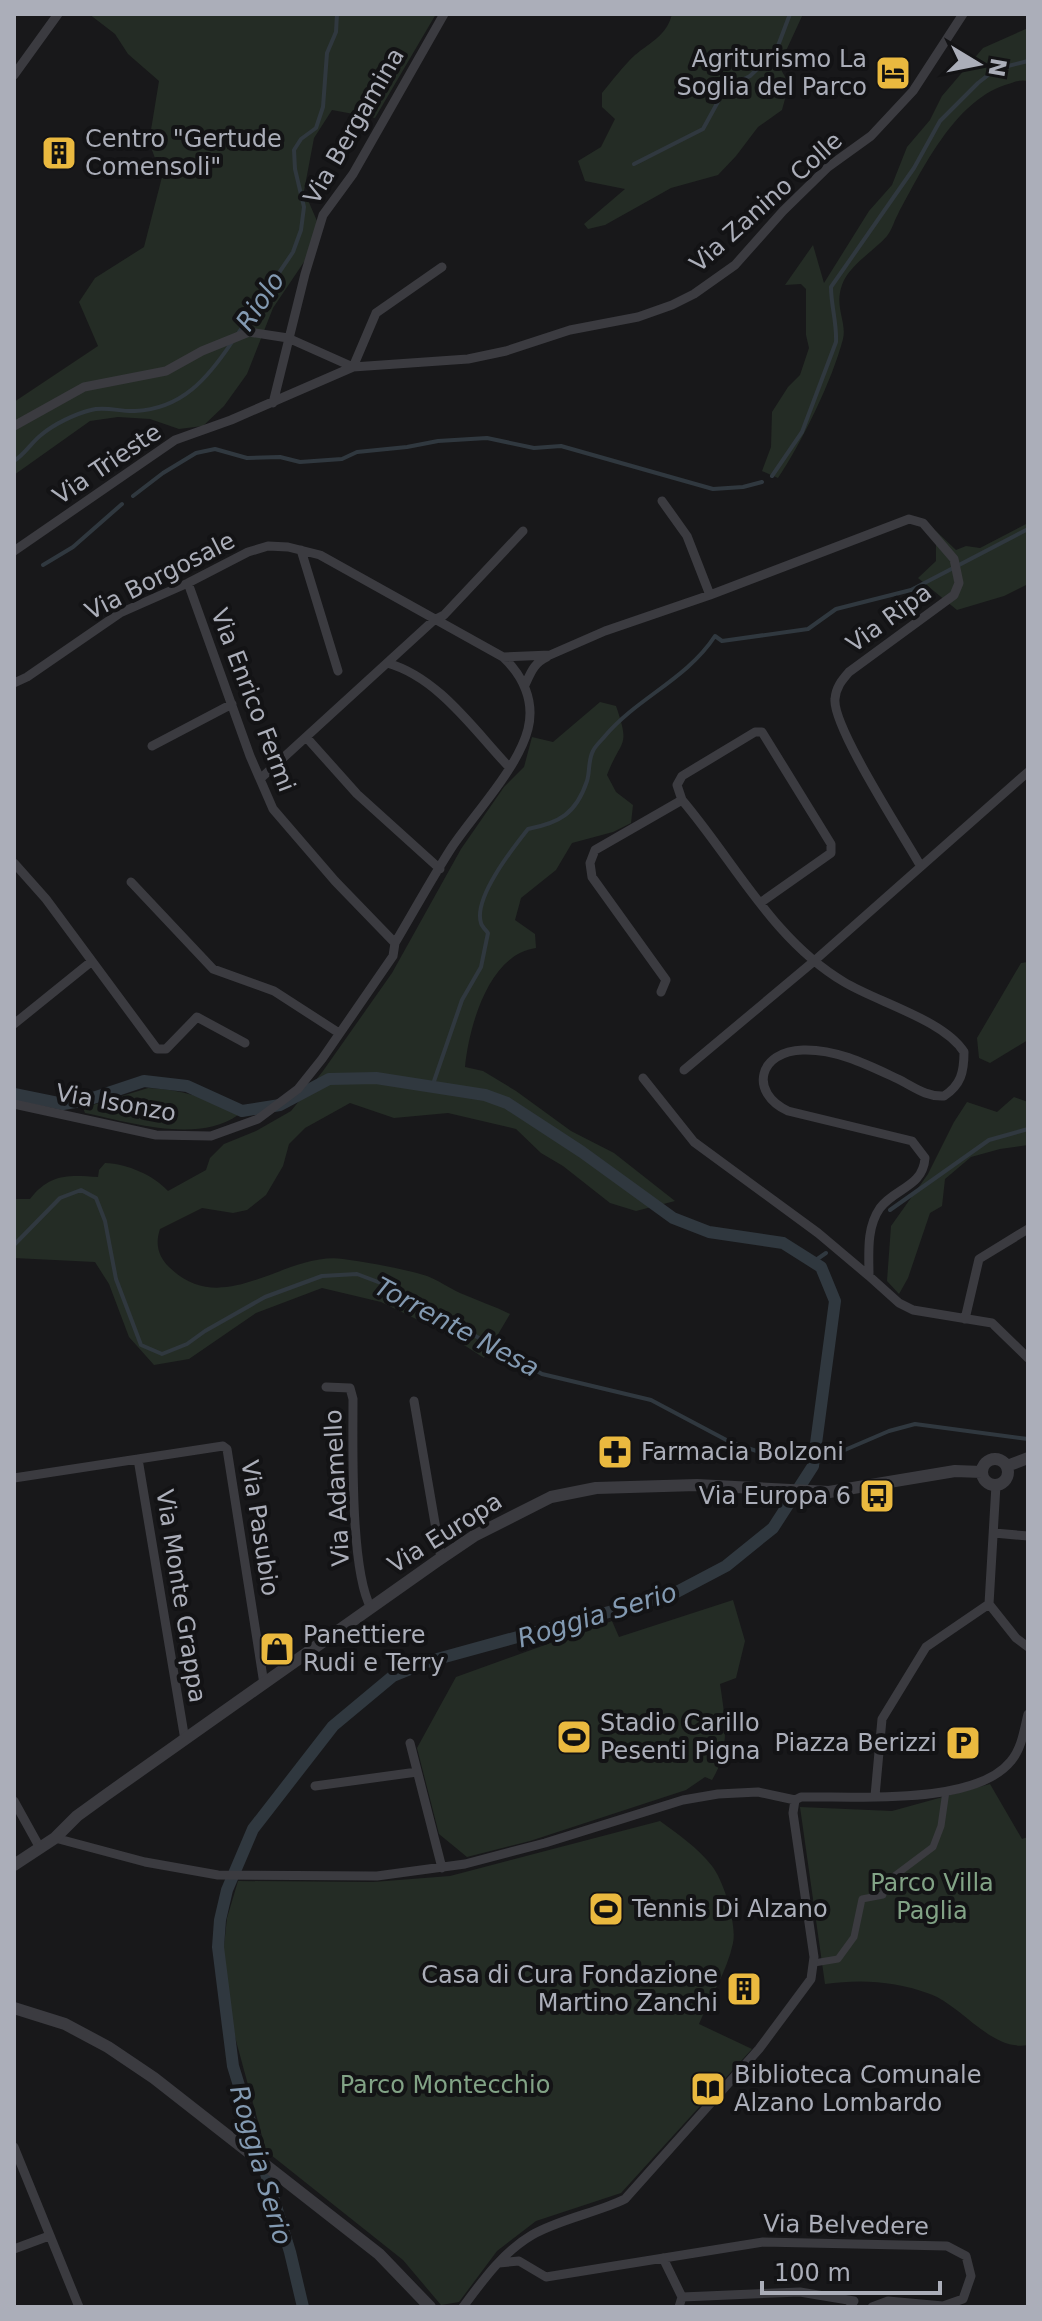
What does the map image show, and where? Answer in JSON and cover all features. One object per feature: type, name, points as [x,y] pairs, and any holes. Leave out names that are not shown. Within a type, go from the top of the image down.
[{"type":"street","points":[[14,75],[58,14]]},
{"type":"street","name":"Via Bergamina","points":[[273,403],[323,215],[353,174],[444,14]]},
{"type":"street","name":"Via Zanino Colle","points":[[273,403],[353,367],[468,359],[506,351],[560,332],[638,317],[694,294],[735,265],[828,167],[871,136],[913,91],[963,14]]},
{"type":"street","points":[[353,367],[376,313],[442,267]]},
{"type":"street","name":"Via Zanino Colle","points":[[14,426],[84,387],[166,371],[202,351],[246,333],[288,338],[353,367]]},
{"type":"street","name":"Via Trieste","points":[[14,551],[175,440],[273,403]]},
{"type":"street","points":[[525,685],[538,661],[550,655],[646,615],[710,595],[687,536],[662,501]]},
{"type":"street","name":"Via Ripa","points":[[710,595],[909,519],[923,523],[954,559],[959,583],[954,595],[849,672],[840,682],[835,701],[841,728],[920,865]]},
{"type":"street","points":[[260,779],[434,620],[444,615],[523,531]]},
{"type":"street","name":"Via Borgosale","points":[[14,683],[120,613],[248,552],[268,546],[320,555],[503,657]]},
{"type":"street","points":[[301,550],[338,671]]},
{"type":"street","name":"Via Enrico Fermi","points":[[188,583],[273,809],[291,833],[395,943]]},
{"type":"street","points":[[503,657],[550,655]]},
{"type":"street","points":[[131,882],[213,969],[274,991],[339,1033],[393,956],[395,943],[440,869],[519,752],[529,726],[528,696],[519,673],[503,657]]},
{"type":"street","points":[[387,663],[405,668],[429,685],[509,767]]},
{"type":"street","points":[[152,746],[232,704]]},
{"type":"street","points":[[760,903],[831,853],[831,844],[762,732],[755,732],[682,776],[677,785],[682,800],[760,903],[813,962],[845,984],[951,1036],[964,1052],[959,1084],[944,1096],[933,1097],[856,1059],[832,1053],[789,1051],[778,1054],[768,1062],[763,1076],[765,1090],[774,1105],[912,1141],[925,1158],[924,1168],[914,1183],[881,1207],[868,1240],[869,1276]]},
{"type":"street","points":[[306,737],[357,794],[440,869]]},
{"type":"street","points":[[684,1070],[813,962],[1028,772]]},
{"type":"street","points":[[661,992],[666,980],[592,877],[590,863],[595,850],[682,800]]},
{"type":"street","points":[[14,863],[46,899],[157,1049],[166,1049],[197,1017],[245,1043]]},
{"type":"street","points":[[14,1024],[92,961]]},
{"type":"street","name":"Via Isonzo","points":[[14,1104],[156,1135],[211,1136],[258,1119],[298,1089],[339,1033]]},
{"type":"street","points":[[643,1078],[694,1142],[818,1233],[899,1303],[913,1310],[992,1323],[1028,1358]]},
{"type":"street","points":[[965,1319],[979,1259],[1028,1229]]},
{"type":"street","name":"Via Adamello","points":[[326,1387],[350,1388],[353,1399],[358,1551],[362,1582],[371,1608]]},
{"type":"street","points":[[414,1401],[441,1558]]},
{"type":"street","name":"Via Pasubio","points":[[14,1478],[223,1446],[227,1449],[264,1684]]},
{"type":"street","points":[[1007,1466],[1028,1458]]},
{"type":"street","name":"Via Monte Grappa","points":[[138,1459],[185,1740]]},
{"type":"street","points":[[992,1459],[1001,1460],[1007,1466],[1006,1478],[996,1485],[984,1480],[982,1472],[985,1463],[992,1459]]},
{"type":"street","name":"Via Europa","points":[[14,1865],[55,1838],[77,1816],[441,1558],[514,1514],[551,1497],[596,1488],[697,1485],[807,1492],[843,1490],[955,1471],[982,1472]]},
{"type":"street","points":[[996,1485],[989,1604],[1016,1638],[1028,1647]]},
{"type":"street","points":[[994,1533],[1028,1536]]},
{"type":"street","points":[[875,1796],[882,1719],[926,1647],[989,1604]]},
{"type":"street","points":[[55,1838],[145,1862],[218,1875],[377,1876],[442,1868],[545,1843],[683,1800],[718,1794],[758,1792],[795,1800],[801,1797],[927,1796],[992,1777],[1023,1754],[1028,1714]]},
{"type":"street","points":[[410,1743],[442,1868]]},
{"type":"street","points":[[315,1786],[417,1772]]},
{"type":"street","points":[[814,1963],[838,1959],[854,1937],[862,1899],[883,1895],[885,1883],[933,1847],[941,1826],[946,1791]]},
{"type":"street","points":[[463,2307],[496,2264],[532,2235],[601,2211],[625,2199],[759,2049],[811,1979],[814,1963],[793,1813],[795,1800]]},
{"type":"street","points":[[14,1801],[40,1848]]},
{"type":"street","points":[[14,2008],[65,2024],[108,2047],[154,2078],[393,2266],[430,2307]]},
{"type":"street","points":[[14,2147],[79,2307]]},
{"type":"street","points":[[14,2249],[49,2236]]},
{"type":"street","name":"Via Belvedere","points":[[496,2264],[519,2261],[546,2277],[763,2242],[947,2246],[966,2256],[971,2276],[963,2299],[943,2306],[888,2301],[872,2307]]},
{"type":"street","points":[[663,2258],[680,2302],[800,2292],[854,2301],[850,2307]]},
{"type":"green space","points":[[89,14],[436,14],[375,118],[332,110],[314,138],[304,191],[317,221],[310,253],[273,308],[247,374],[224,406],[203,426],[179,429],[150,419],[118,417],[90,421],[14,475],[14,402],[98,346],[79,302],[95,278],[144,247],[162,177],[149,142],[159,81],[128,54],[115,34]]},
{"type":"green space","points":[[672,14],[803,14],[779,66],[789,84],[782,110],[758,127],[718,175],[671,188],[605,225],[588,229],[584,224],[625,189],[585,181],[578,161],[601,147],[615,119],[602,107],[602,93],[631,59],[662,33]]},
{"type":"green space","points":[[1028,28],[1028,81],[1005,85],[987,94],[955,122],[929,158],[889,234],[845,278],[839,300],[843,339],[824,392],[778,478],[762,471],[771,447],[772,412],[800,375],[809,348],[806,289],[801,284],[785,285],[813,245],[824,283],[869,211],[892,185],[907,147],[930,120],[942,96],[983,48]]},
{"type":"green space","points":[[1028,523],[1028,584],[1004,596],[957,610],[918,578],[936,561],[936,531],[956,550],[966,546],[980,548]]},
{"type":"green space","points":[[600,702],[616,706],[623,730],[622,743],[607,775],[616,792],[633,805],[631,823],[613,832],[572,843],[556,870],[521,898],[515,920],[535,934],[536,948],[520,953],[494,977],[477,1013],[465,1067],[483,1071],[571,1131],[614,1153],[675,1201],[636,1211],[610,1203],[541,1153],[516,1129],[448,1113],[394,1118],[350,1103],[305,1128],[289,1144],[283,1166],[266,1195],[247,1210],[233,1213],[202,1208],[160,1229],[158,1245],[165,1263],[190,1282],[211,1287],[233,1286],[321,1259],[364,1262],[427,1276],[510,1314],[484,1358],[447,1334],[381,1302],[322,1288],[256,1313],[189,1359],[154,1365],[129,1337],[109,1284],[95,1262],[14,1258],[14,1199],[30,1199],[53,1180],[98,1177],[105,1163],[140,1171],[168,1191],[206,1170],[210,1158],[224,1144],[256,1131],[291,1111],[392,973],[461,849],[504,787],[524,767],[532,737],[553,742]]},
{"type":"green space","points":[[1028,962],[1028,1040],[990,1063],[979,1058],[977,1038],[1021,963]]},
{"type":"green space","points":[[148,1088],[194,1096],[238,1115],[222,1124],[183,1129],[121,1121],[85,1113],[83,1108]]},
{"type":"green space","points":[[1014,1097],[1028,1102],[1028,1145],[971,1157],[945,1179],[942,1206],[930,1213],[908,1278],[899,1294],[887,1281],[891,1226],[928,1174],[967,1102],[997,1112]]},
{"type":"green space","name":"Stadio Carillo Pesenti Pigna","points":[[733,1600],[745,1641],[736,1678],[720,1684],[725,1721],[724,1745],[712,1780],[705,1777],[686,1790],[530,1841],[467,1857],[439,1834],[417,1748],[456,1677],[612,1621],[619,1637]]},
{"type":"green space","name":"Parco Villa Paglia","points":[[990,1784],[1022,1839],[1028,1837],[1028,2045],[1002,2042],[942,2000],[904,1986],[878,1982],[825,1984],[800,1807],[892,1811]]},
{"type":"green space","name":"Parco Montecchio","points":[[660,1821],[694,1847],[712,1866],[721,1882],[731,1915],[734,1935],[730,1954],[699,2024],[752,2049],[621,2193],[536,2221],[497,2251],[459,2302],[441,2305],[403,2260],[266,2151],[235,2037],[222,1964],[227,1918],[238,1881],[373,1882],[450,1876]]},
{"type":"waterway","name":"Riolo","points":[[237,335],[293,252],[301,230],[304,207],[294,150],[301,139],[316,128],[323,107],[327,53],[336,32],[337,14]]},
{"type":"waterway","name":"Riolo","points":[[646,158],[634,164],[703,129],[725,89],[750,76],[776,51],[790,14]]},
{"type":"waterway","points":[[772,476],[802,432],[836,342],[831,287],[914,168],[940,121],[996,69],[1028,61]]},
{"type":"waterway","name":"Riolo","points":[[14,461],[46,431],[78,414],[96,409],[152,409],[180,398],[203,379],[232,342]]},
{"type":"waterway","points":[[133,496],[196,453],[215,449],[247,458],[280,457],[300,462],[342,459],[357,452],[438,441],[487,438],[534,448],[561,446],[713,489],[762,482]]},
{"type":"waterway","points":[[43,565],[73,547],[122,504]]},
{"type":"waterway","points":[[432,1087],[462,1000],[481,967],[488,933],[480,913],[488,887],[528,829],[557,820],[578,802],[587,781],[594,749],[618,723],[676,677],[715,636],[722,641],[808,629],[836,609],[911,590],[1028,529]]},
{"type":"waterway","name":"Roggia Serio","points":[[14,1094],[63,1104],[87,1100],[144,1081],[187,1086],[242,1111],[280,1105],[329,1079],[376,1078],[485,1095],[507,1103],[582,1152],[673,1218],[709,1232],[783,1243],[821,1267],[835,1301],[813,1466],[773,1528],[726,1566],[671,1595],[430,1661],[393,1676],[333,1726],[253,1829],[227,1890],[218,1947],[233,2066],[290,2252],[303,2307]]},
{"type":"waterway","points":[[890,1210],[989,1140],[1028,1129]]},
{"type":"waterway","name":"Torrente Nesa","points":[[14,1245],[60,1198],[81,1190],[96,1198],[105,1221],[116,1279],[141,1345],[162,1354],[187,1344],[265,1297],[322,1276],[357,1274],[386,1285],[542,1374],[651,1400],[732,1443],[766,1454],[799,1456]]},
{"type":"waterway","points":[[813,1262],[826,1253]]},
{"type":"waterway","name":"Torrente Nesa","points":[[833,1455],[889,1431],[915,1424],[1028,1439]]},
{"type":"place","name":"Agriturismo La Soglia del Parco","points":[[893,73]]},
{"type":"place","name":"Centro \"Gertude Comensoli\"","points":[[59,153]]},
{"type":"place","name":"Farmacia Bolzoni","points":[[615,1452]]},
{"type":"place","name":"Via Europa 6","points":[[877,1496]]},
{"type":"place","name":"Panettiere Rudi e Terry","points":[[277,1649]]},
{"type":"place","name":"Stadio Carillo Pesenti Pigna","points":[[574,1737]]},
{"type":"place","name":"Piazza Berizzi","points":[[963,1743]]},
{"type":"place","name":"Tennis Di Alzano","points":[[606,1909]]},
{"type":"place","name":"Casa di Cura Fondazione Martino Zanchi","points":[[744,1989]]},
{"type":"place","name":"Biblioteca Comunale Alzano Lombardo","points":[[708,2089]]}]
